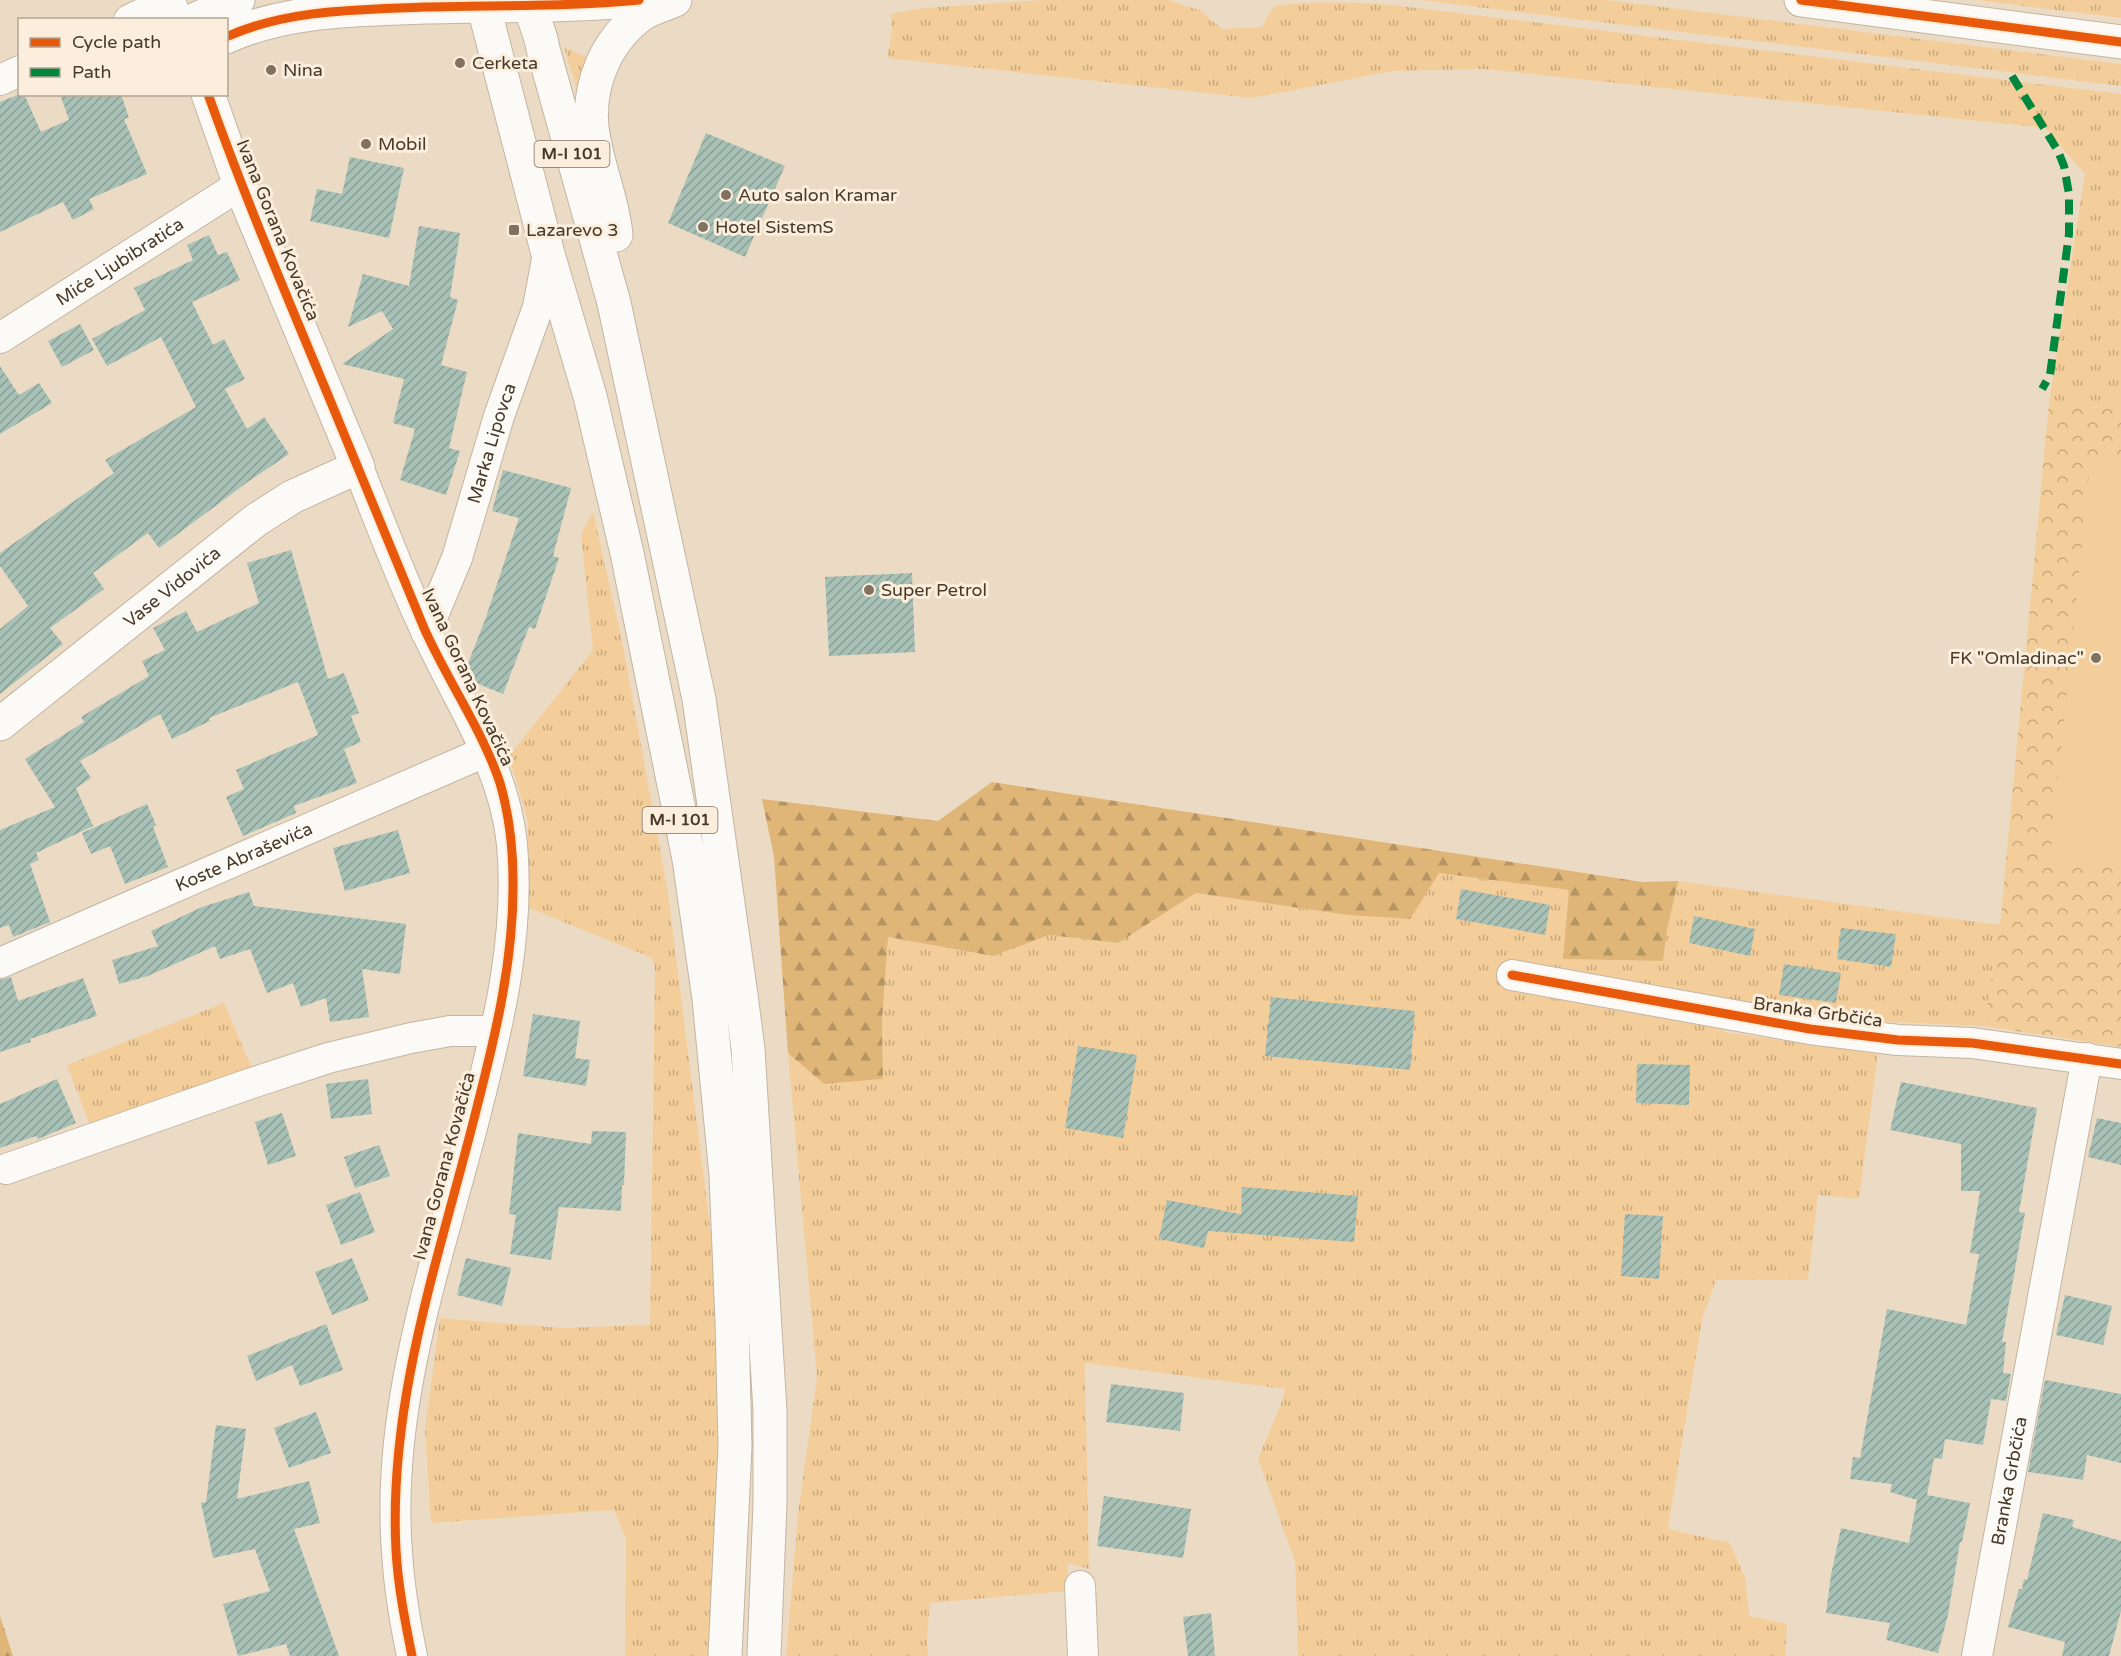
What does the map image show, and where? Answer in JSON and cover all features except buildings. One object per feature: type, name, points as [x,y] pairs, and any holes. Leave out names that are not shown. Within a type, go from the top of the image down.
[{"type":"main road","points":[[177,10],[238,0]]},
{"type":"main road","points":[[228,36],[272,21],[305,14],[482,2],[588,5],[639,0]]},
{"type":"main road","points":[[614,303],[617,236],[592,128],[594,90],[606,54],[622,32],[643,14],[675,0]]},
{"type":"main road","points":[[1802,0],[2121,42]]},
{"type":"main road","name":"M-I 101","points":[[482,2],[548,254],[590,396],[627,553],[688,859],[709,999],[726,1175],[735,1446],[724,1656]]},
{"type":"main road","name":"M-I 101","points":[[529,3],[542,39],[614,303],[699,699],[748,1049],[770,1411],[770,1503],[764,1656]]},
{"type":"main road","name":"Ivana Gorana Kovačića","points":[[209,96],[240,185],[358,466]]},
{"type":"main road","name":"Vase Vidovića","points":[[0,724],[256,519],[292,497],[358,466]]},
{"type":"street","points":[[139,18],[177,10]]},
{"type":"street","points":[[0,80],[18,72]]},
{"type":"street","name":"Miće Ljubibratića","points":[[0,338],[240,185]]},
{"type":"street","name":"Marka Lipovca","points":[[426,632],[457,558],[499,416],[538,307],[548,254]]},
{"type":"street","name":"Ivana Gorana Kovačića","points":[[358,466],[426,632],[487,752],[500,783],[512,843],[513,882],[507,974],[456,1192],[422,1315],[407,1389],[397,1470],[396,1550],[412,1656]]},
{"type":"street","name":"Koste Abraševića","points":[[0,963],[487,752]]},
{"type":"street","name":"Branka Grbčića","points":[[1512,975],[1810,1029],[1898,1040],[1972,1043],[2121,1064]]},
{"type":"street","points":[[6,1169],[328,1058],[450,1031],[495,1031]]},
{"type":"street","name":"Branka Grbčića","points":[[1977,1656],[2087,1058]]},
{"type":"street","points":[[1080,1586],[1083,1656]]},
{"type":"green space","points":[[1043,0],[1169,0],[1201,11],[1222,29],[1262,27],[1275,7],[1298,3],[1392,5],[2121,94],[2121,410],[2049,403],[2085,174],[2045,128],[1483,69],[1393,71],[1252,98],[887,58],[892,32],[892,14],[924,8]]},
{"type":"green space","points":[[1421,0],[1607,0],[2121,64],[2121,86]]},
{"type":"green space","points":[[1977,0],[2121,0],[2121,18]]},
{"type":"green space","points":[[564,47],[594,60],[578,93]]},
{"type":"green space","points":[[2049,403],[2121,410],[2121,1047],[1984,1026],[2000,925]]},
{"type":"green space","name":"FK \"Omladinac\"","points":[[2091,455],[2121,458],[2121,866],[2050,858]]},
{"type":"green space","points":[[593,512],[622,641],[668,893],[718,1290],[720,1325],[716,1533],[708,1656],[625,1656],[626,1539],[614,1510],[431,1523],[425,1430],[440,1318],[562,1328],[650,1325],[655,968],[652,958],[527,907],[528,822],[509,756],[593,650],[581,534]]},
{"type":"green space","points":[[992,782],[1642,882],[1678,881],[1663,961],[1563,959],[1569,890],[1439,873],[1410,919],[1348,915],[1196,893],[1118,943],[1049,935],[993,956],[888,937],[882,1021],[883,1079],[824,1084],[788,1053],[774,857],[762,799],[938,821]]},
{"type":"green space","points":[[1439,873],[1569,890],[1564,959],[1663,961],[1678,881],[2000,925],[1984,1026],[1892,1022],[1733,1005],[1724,1032],[1878,1054],[1859,1199],[1818,1195],[1808,1280],[1716,1280],[1702,1319],[1668,1529],[1730,1543],[1745,1578],[1749,1616],[1787,1624],[1785,1656],[1298,1656],[1295,1561],[1258,1459],[1285,1389],[1085,1363],[1089,1569],[1068,1563],[1068,1591],[930,1603],[928,1656],[786,1656],[798,1514],[817,1377],[788,1053],[824,1084],[883,1079],[882,1021],[888,937],[993,956],[1049,935],[1118,943],[1196,893],[1348,915]]},
{"type":"green space","points":[[224,1003],[253,1071],[92,1131],[67,1065]]},
{"type":"green space","points":[[0,1616],[13,1656],[0,1656]]},
{"type":"marked path","points":[[2012,76],[2058,151],[2064,166],[2069,194],[2069,234],[2050,375],[2042,389]]},
{"type":"cycle path","points":[[228,36],[274,21],[323,13],[374,9],[586,4],[639,0]]},
{"type":"cycle path","points":[[1801,0],[2121,42]]},
{"type":"cycle path","points":[[209,96],[267,248],[424,628],[493,763],[500,783],[510,831],[513,910],[507,967],[497,1023],[420,1326],[400,1437],[396,1493],[396,1550],[404,1617],[412,1656]]},
{"type":"cycle path","points":[[1512,975],[1810,1029],[1898,1040],[1972,1043],[2121,1064]]},
{"type":"place","name":"Cerketa","points":[[460,63]]},
{"type":"place","name":"Nina","points":[[271,70]]},
{"type":"place","name":"Mobil","points":[[366,144]]},
{"type":"place","name":"Auto salon Kramar","points":[[726,195]]},
{"type":"place","name":"Hotel SistemS","points":[[703,227]]},
{"type":"place","name":"Lazarevo 3","points":[[514,230]]},
{"type":"place","name":"Super Petrol","points":[[869,590]]},
{"type":"place","name":"FK \"Omladinac\"","points":[[2096,658]]}]
